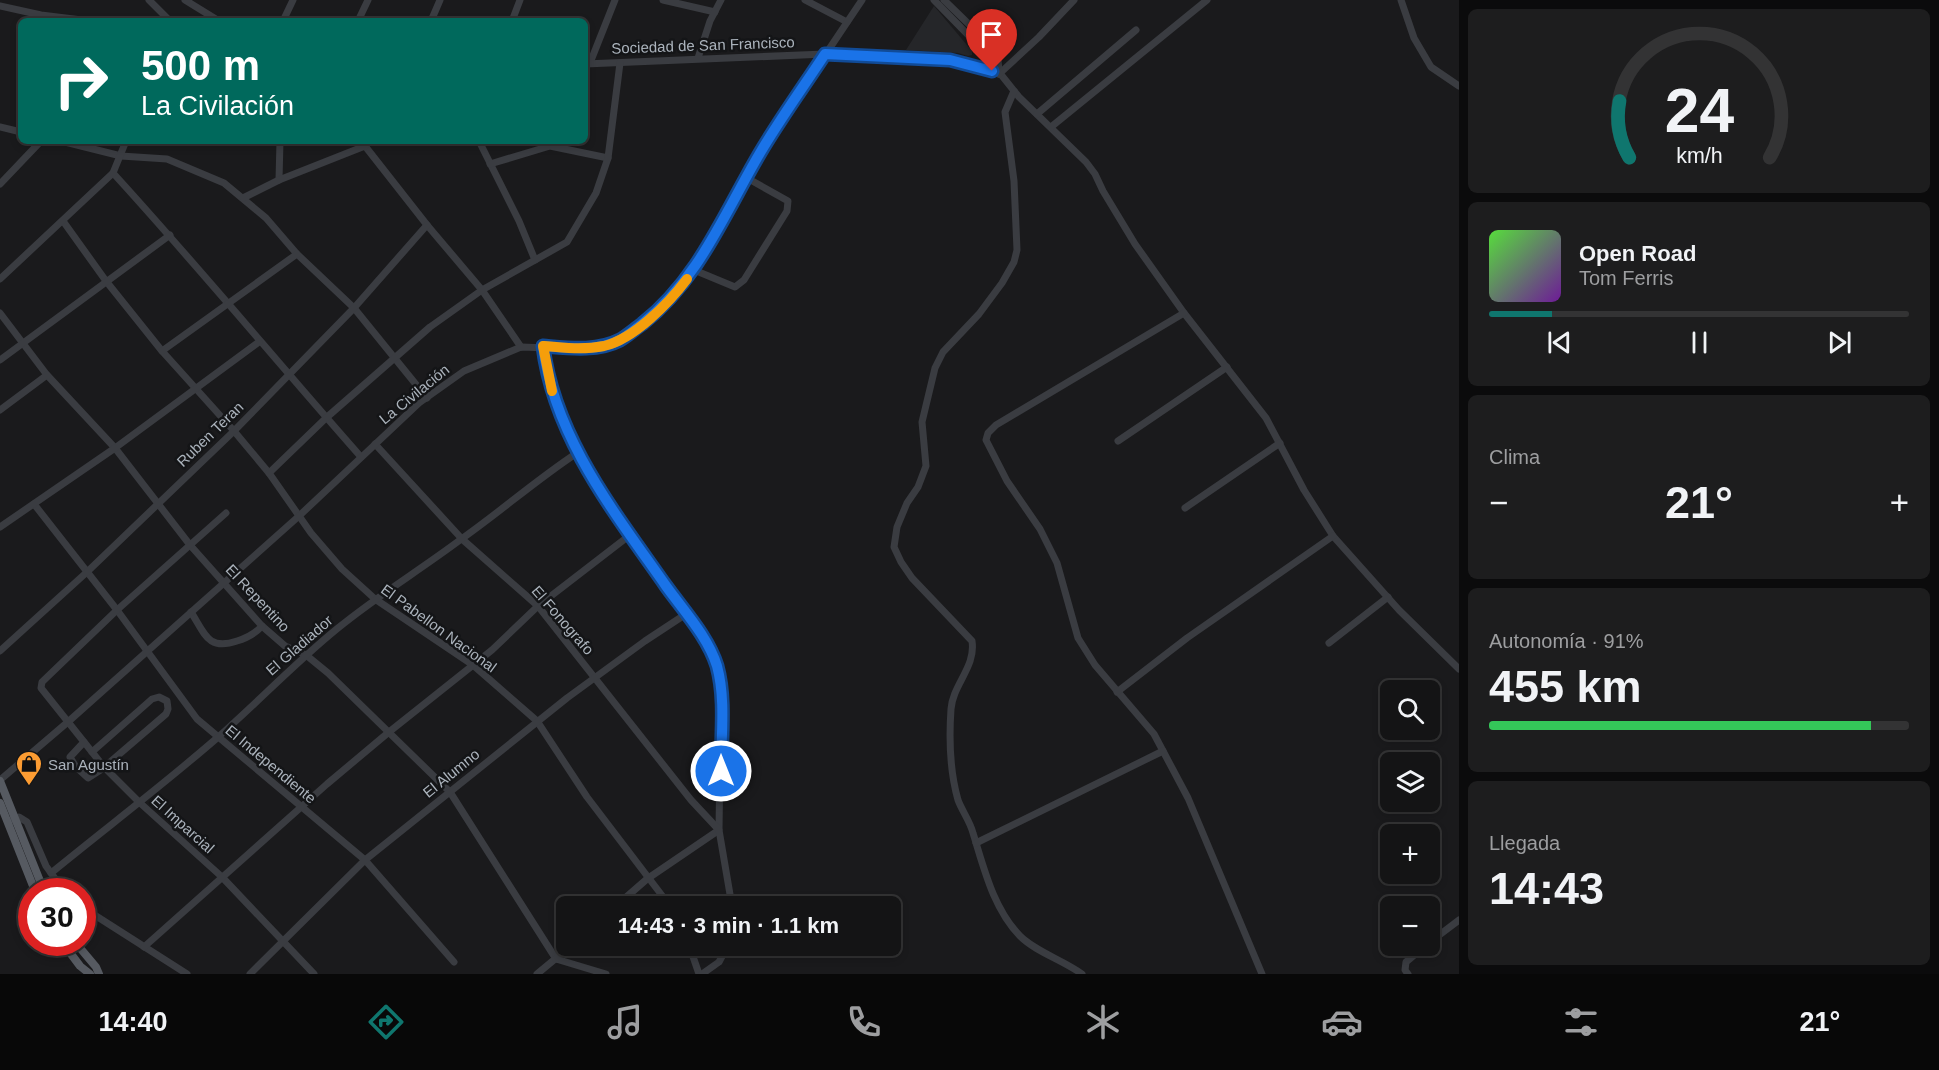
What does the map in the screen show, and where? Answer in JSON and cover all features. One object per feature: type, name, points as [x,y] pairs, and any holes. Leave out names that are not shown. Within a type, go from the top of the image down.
[{"type":"main road","points":[[0,781],[31,878]]},
{"type":"main road","points":[[0,803],[11,820],[38,878]]},
{"type":"main road","points":[[74,956],[90,974]]},
{"type":"main road","points":[[87,956],[99,974]]},
{"type":"street","points":[[149,0],[167,18]]},
{"type":"street","points":[[185,0],[214,18]]},
{"type":"street","points":[[284,18],[293,0]]},
{"type":"street","points":[[359,18],[368,0]]},
{"type":"street","points":[[432,18],[440,0]]},
{"type":"street","points":[[513,18],[520,0]]},
{"type":"street","points":[[588,62],[615,0]]},
{"type":"street","points":[[663,0],[715,12]]},
{"type":"street","points":[[698,58],[721,0]]},
{"type":"street","points":[[805,0],[847,22]]},
{"type":"street","name":"La Civilación","points":[[0,781],[299,516],[427,398],[464,371],[521,347],[577,349],[620,340],[661,309],[694,270],[760,152],[862,0]]},
{"type":"street","points":[[934,0],[975,42],[1014,91],[1074,148],[1095,174],[1135,244],[1184,313],[1266,418],[1304,490],[1333,536],[1388,597],[1459,669]]},
{"type":"street","points":[[944,0],[981,36],[998,58],[999,74]]},
{"type":"street","points":[[999,74],[1074,0]]},
{"type":"street","points":[[1051,127],[1207,0]]},
{"type":"street","points":[[1401,0],[1414,38],[1431,67],[1459,86]]},
{"type":"street","points":[[0,6],[66,18]]},
{"type":"street","points":[[1037,114],[1136,30]]},
{"type":"street","name":"Sociedad de San Francisco","points":[[588,64],[825,54],[950,60],[972,64],[999,74]]},
{"type":"street","points":[[269,473],[326,418],[430,327],[482,290],[567,242],[596,193],[608,158],[612,144],[620,63]]},
{"type":"street","points":[[1014,91],[1005,112],[1014,181],[1017,250],[1014,262],[979,314],[943,352],[935,368],[922,422],[926,444],[926,466],[918,487],[907,503],[897,526],[894,547],[912,578],[972,641],[974,650],[970,662],[952,697],[950,727],[952,762],[958,800],[972,829],[985,875],[998,904],[1021,937],[1082,974]]},
{"type":"street","points":[[0,127],[18,131]]},
{"type":"street","points":[[0,184],[38,144]]},
{"type":"street","points":[[73,144],[120,156],[167,159],[211,176],[243,198],[266,218],[297,254],[354,308],[427,398]]},
{"type":"street","points":[[0,279],[113,173],[125,144]]},
{"type":"street","points":[[279,180],[280,144]]},
{"type":"street","points":[[243,198],[279,180],[366,144],[427,225],[482,290],[521,347]]},
{"type":"street","points":[[480,144],[519,221],[535,260]]},
{"type":"street","points":[[490,164],[546,144]]},
{"type":"street","points":[[553,144],[608,158]]},
{"type":"street","points":[[113,173],[170,235],[259,342],[361,457]]},
{"type":"street","points":[[694,270],[735,287],[744,280],[787,211],[788,201],[747,178]]},
{"type":"street","name":"El Pabellon Nacional","points":[[63,221],[106,281],[162,351],[234,430],[334,560],[375,599],[473,665],[537,721],[587,797],[661,896]]},
{"type":"street","name":"Ruben Teran","points":[[0,651],[87,572],[234,430],[354,308],[427,225]]},
{"type":"street","points":[[0,360],[170,235]]},
{"type":"street","points":[[162,351],[297,254]]},
{"type":"street","name":"El Repentino","points":[[0,313],[47,375],[115,448],[190,545],[262,626],[285,646],[306,655],[450,792],[556,959]]},
{"type":"street","points":[[1184,313],[996,425],[991,429],[986,440],[1007,482],[1040,529],[1058,563],[1078,639],[1095,665],[1154,734],[1188,798],[1262,974]]},
{"type":"street","points":[[0,527],[115,448],[259,342]]},
{"type":"street","points":[[543,346],[551,388],[577,453],[630,535],[707,645],[717,666],[721,691],[719,830],[730,896]]},
{"type":"street","points":[[1118,441],[1227,367]]},
{"type":"street","points":[[0,410],[47,375]]},
{"type":"street","points":[[1185,508],[1280,443]]},
{"type":"street","name":"El Fonografo","points":[[375,444],[462,539],[538,606],[691,800],[719,830]]},
{"type":"street","name":"El Gladiador","points":[[51,873],[217,738],[306,655],[375,599],[462,539],[543,475],[577,453]]},
{"type":"street","name":"El Independiente","points":[[34,504],[117,610],[197,719],[365,860],[454,962]]},
{"type":"street","points":[[117,610],[226,513]]},
{"type":"street","points":[[144,947],[389,732],[473,665],[538,606],[630,535]]},
{"type":"street","points":[[1117,692],[1187,638],[1333,536]]},
{"type":"street","points":[[1329,643],[1388,597]]},
{"type":"street","name":"El Imparcial","points":[[117,610],[42,682],[41,688],[104,766],[139,802],[222,877],[314,974]]},
{"type":"street","points":[[191,612],[209,640],[216,645],[225,645],[247,638],[262,626]]},
{"type":"street","name":"El Alumno","points":[[250,974],[365,860],[537,721],[686,614]]},
{"type":"street","points":[[84,742],[71,755],[71,760],[88,778],[166,714],[168,706],[166,701],[159,697],[152,699],[92,752]]},
{"type":"street","points":[[976,843],[1163,751]]},
{"type":"street","points":[[11,820],[23,818],[27,822],[54,878]]},
{"type":"street","points":[[627,896],[647,879],[719,830]]},
{"type":"street","points":[[96,916],[188,974]]},
{"type":"street","points":[[1440,935],[1459,920]]},
{"type":"street","points":[[537,974],[559,956]]},
{"type":"street","points":[[693,956],[700,974],[719,962],[722,956]]},
{"type":"street","points":[[1408,974],[1404,967],[1407,960],[1412,956]]},
{"type":"street","points":[[556,959],[606,974]]},
{"type":"shaded area","points":[[934,6],[972,51],[972,55],[906,50]]},
{"type":"slow traffic","points":[[552,391],[548,381],[543,346],[577,349],[620,340],[661,309],[687,279]]},
{"type":"place","name":"San Agustín","points":[[29,787]]},
{"type":"route","points":[[721,771],[721,691],[717,666],[707,645],[630,535],[577,453],[548,381],[543,346],[577,349],[620,340],[661,309],[694,270],[760,152],[825,54],[950,60],[992,71]]}]
